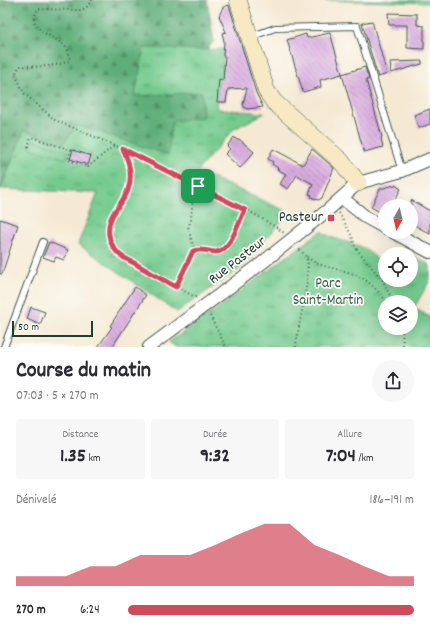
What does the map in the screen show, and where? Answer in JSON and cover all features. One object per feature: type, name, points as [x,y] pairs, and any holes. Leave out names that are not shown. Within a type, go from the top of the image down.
[{"type":"street","points":[[238,0],[266,90],[274,102],[341,161],[358,183]]},
{"type":"street","name":"Rue Pasteur","points":[[149,347],[206,306],[292,239],[358,183],[402,171],[430,159]]},
{"type":"street","points":[[338,201],[378,224]]},
{"type":"street","points":[[406,239],[430,252]]},
{"type":"lane","points":[[250,37],[275,28],[356,26],[402,171]]},
{"type":"lane","points":[[4,347],[43,242]]},
{"type":"path","points":[[92,0],[86,8],[80,10],[38,9],[34,17],[36,26],[66,47],[70,56],[69,61],[61,64],[30,67],[20,66],[15,74],[24,93],[55,120],[115,145],[276,226],[292,239],[307,257],[318,265],[344,271],[362,278],[370,283],[381,295]]},
{"type":"path","points":[[28,147],[31,137],[71,150],[68,160],[88,167],[115,145]]},
{"type":"path","points":[[123,149],[129,162],[130,178],[128,189],[122,203],[114,212],[109,225],[109,237],[113,247],[121,256],[197,299],[206,306],[226,347]]},
{"type":"path","points":[[176,287],[194,248],[188,228],[191,220],[193,195],[198,186]]},
{"type":"path","points":[[338,201],[355,247],[383,281],[390,295]]},
{"type":"path","points":[[193,251],[205,249],[216,252],[222,251],[228,244],[245,210]]},
{"type":"path","points":[[296,347],[309,270],[307,257]]},
{"type":"path","points":[[402,335],[403,347]]},
{"type":"green space","points":[[0,0],[207,0],[214,41],[207,50],[145,48],[135,96],[202,91],[203,117],[168,155],[77,126],[63,145],[24,130],[0,189]]},
{"type":"green space","points":[[316,0],[430,0],[430,3]]},
{"type":"green space","points":[[144,48],[207,50],[223,49],[223,80],[219,80],[217,109],[265,113],[234,129],[197,171],[286,211],[285,217],[239,269],[177,312],[78,244],[98,193],[1,189],[24,130],[63,145],[77,125],[168,155],[172,122],[203,117],[202,92],[135,96]]},
{"type":"green space","points":[[33,140],[68,151],[66,159],[30,148]]},
{"type":"green space","name":"Parc Saint-Martin","points":[[321,231],[334,238],[361,247],[378,260],[378,287],[418,287],[418,258],[430,265],[430,280],[418,301],[418,295],[378,295],[378,335],[418,335],[418,310],[430,317],[430,347],[176,347],[169,342],[225,303]]},
{"type":"building","points":[[229,5],[256,93],[263,107],[247,109],[244,107],[243,104],[247,88],[228,89],[226,102],[217,102],[219,79],[223,80],[225,56],[223,56],[224,41],[222,33],[226,32],[219,16],[223,7]]},
{"type":"building","points":[[388,13],[417,14],[417,25],[424,26],[424,49],[407,48],[407,25],[389,25]]},
{"type":"building","points":[[372,21],[387,74],[378,77],[362,23]]},
{"type":"building","points":[[330,33],[342,74],[320,80],[321,87],[303,92],[287,40],[306,34],[307,38]]},
{"type":"building","points":[[422,61],[422,64],[391,73],[390,62]]},
{"type":"building","points":[[365,67],[369,79],[366,80],[382,137],[383,147],[364,152],[342,74]]},
{"type":"building","points":[[430,109],[430,124],[419,128],[414,115]]},
{"type":"building","points":[[234,137],[237,140],[239,139],[254,152],[240,168],[225,154],[230,149],[227,146]]},
{"type":"building","points":[[273,149],[303,165],[312,149],[334,168],[322,198],[318,200],[311,197],[312,195],[309,194],[313,184],[297,175],[288,189],[280,184],[286,174],[277,169],[278,168],[272,164],[273,162],[268,159]]},
{"type":"building","points":[[73,150],[91,156],[88,165],[70,159]]},
{"type":"building","points":[[395,185],[401,189],[395,199],[378,199],[378,211],[371,207],[380,189]]},
{"type":"building","points":[[418,204],[430,211],[430,234],[418,227]]},
{"type":"building","points":[[0,219],[18,225],[2,274],[0,274]]},
{"type":"building","points":[[49,242],[68,250],[64,260],[56,257],[54,261],[43,257]]},
{"type":"building","points":[[135,287],[146,295],[112,347],[98,347],[112,327],[110,326]]},
{"type":"building","points":[[31,307],[45,312],[40,325],[27,319]]},
{"type":"place","name":"Pasteur","points":[[331,218]]},
{"type":"route","points":[[123,149],[198,186],[245,210],[228,244],[222,251],[216,252],[205,249],[193,251],[176,287],[121,256],[113,247],[109,237],[109,225],[114,212],[122,203],[128,189],[130,178],[129,162],[123,149]]}]
